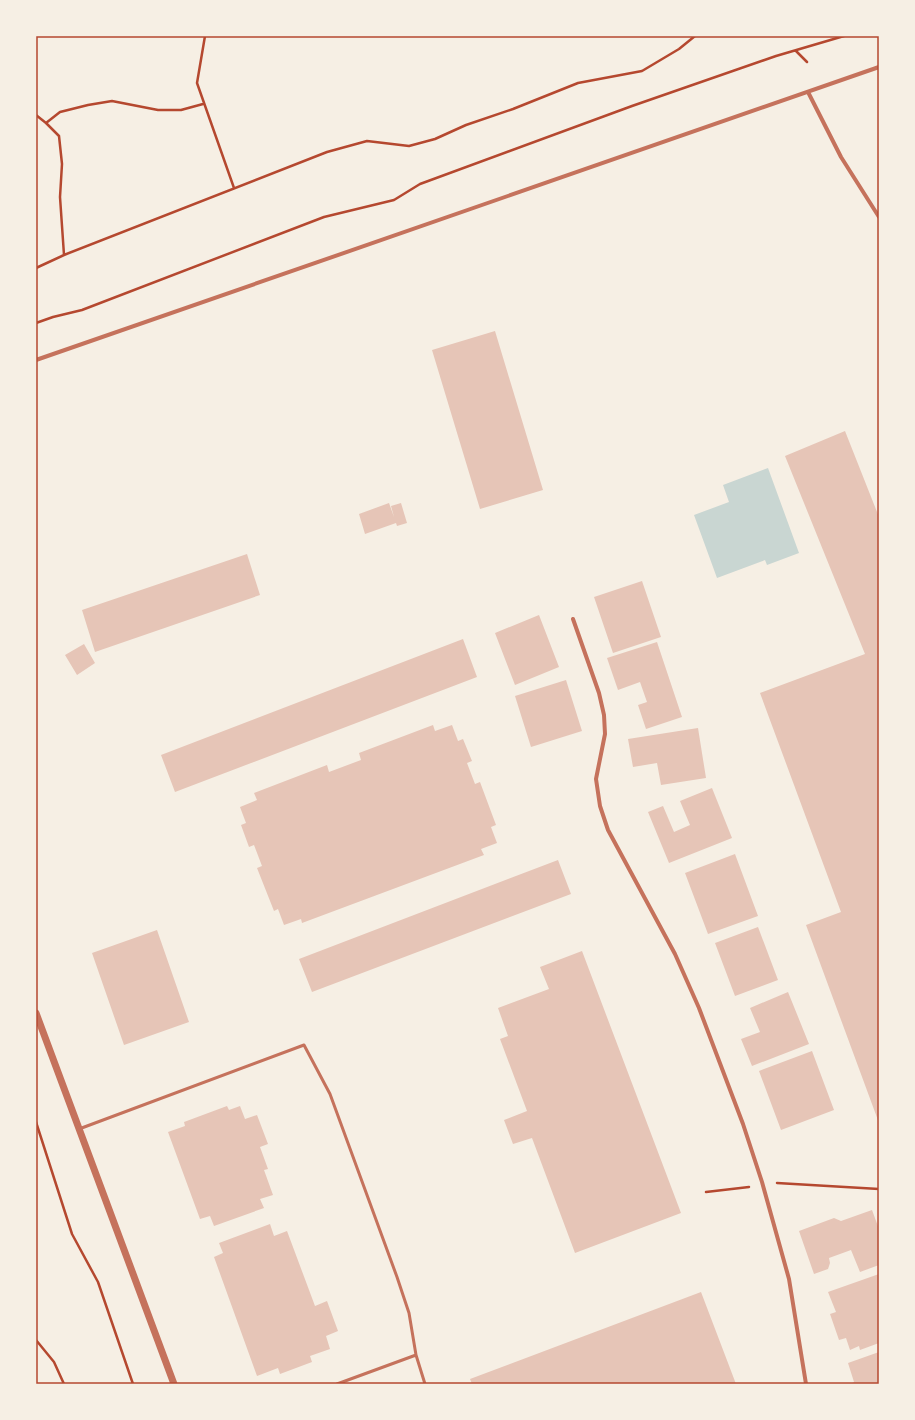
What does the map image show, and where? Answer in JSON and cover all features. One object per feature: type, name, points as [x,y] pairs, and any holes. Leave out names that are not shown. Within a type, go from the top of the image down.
[{"type":"street","points":[[36,360],[879,67]]},
{"type":"street","points":[[808,92],[841,157],[879,217]]},
{"type":"street","points":[[573,619],[599,693],[604,715],[605,734],[596,779],[600,806],[608,830],[676,954],[699,1008],[743,1124],[762,1182],[789,1279],[806,1384]]},
{"type":"street","points":[[36,1013],[174,1384]]},
{"type":"lane","points":[[79,1129],[304,1045],[330,1094],[397,1277],[409,1313],[416,1355],[425,1384]]},
{"type":"lane","points":[[337,1384],[416,1355]]},
{"type":"path","points":[[205,36],[197,84],[234,188]]},
{"type":"path","points":[[36,268],[64,255],[326,152],[367,141],[409,146],[435,139],[466,125],[514,109],[578,83],[642,71],[679,49],[695,36]]},
{"type":"path","points":[[36,323],[52,317],[82,310],[324,216],[394,200],[420,184],[632,106],[776,56],[844,36]]},
{"type":"path","points":[[796,51],[807,62]]},
{"type":"path","points":[[46,122],[60,112],[112,101],[158,110],[181,110],[203,104]]},
{"type":"path","points":[[36,115],[46,122],[59,136],[62,164],[60,197],[64,255]]},
{"type":"path","points":[[36,1122],[72,1234],[98,1282],[133,1384]]},
{"type":"path","points":[[706,1192],[744,1189],[762,1182],[879,1190]]},
{"type":"path","points":[[36,1340],[54,1362],[64,1384]]},
{"type":"shaded area","points":[[768,468],[799,553],[767,565],[765,560],[717,578],[694,515],[729,502],[723,485]]},
{"type":"building","points":[[495,331],[543,490],[480,509],[432,350]]},
{"type":"building","points":[[845,431],[879,517],[879,1123],[806,925],[841,912],[760,693],[865,654],[785,456]]},
{"type":"building","points":[[389,503],[394,517],[391,506],[401,503],[407,523],[397,526],[396,523],[365,534],[359,514]]},
{"type":"building","points":[[247,554],[260,595],[95,652],[82,610]]},
{"type":"building","points":[[642,581],[661,637],[613,653],[594,597]]},
{"type":"building","points":[[539,615],[559,667],[515,685],[495,633]]},
{"type":"building","points":[[463,639],[477,677],[175,792],[161,755]]},
{"type":"building","points":[[657,642],[682,717],[646,729],[638,705],[647,702],[640,682],[618,690],[607,658]]},
{"type":"building","points":[[84,644],[95,663],[77,675],[65,655]]},
{"type":"building","points":[[566,680],[582,731],[531,747],[515,696]]},
{"type":"building","points":[[433,725],[435,731],[452,725],[458,741],[463,739],[472,761],[467,763],[475,784],[480,782],[496,825],[491,827],[497,843],[481,849],[484,855],[302,923],[301,919],[284,925],[278,909],[274,911],[257,868],[262,866],[254,845],[249,847],[241,825],[246,823],[240,807],[257,800],[254,793],[327,765],[329,772],[361,760],[359,753]]},
{"type":"building","points":[[698,728],[706,778],[661,785],[657,763],[633,767],[628,739]]},
{"type":"building","points":[[712,788],[732,838],[669,863],[648,812],[663,806],[674,832],[690,825],[680,801]]},
{"type":"building","points":[[735,854],[758,916],[708,934],[685,873]]},
{"type":"building","points":[[558,860],[571,894],[312,992],[299,959]]},
{"type":"building","points":[[758,927],[778,980],[735,996],[715,943]]},
{"type":"building","points":[[157,930],[189,1022],[124,1045],[92,953]]},
{"type":"building","points":[[582,951],[681,1213],[575,1253],[532,1138],[513,1144],[504,1120],[527,1111],[500,1039],[508,1036],[498,1008],[549,989],[540,967]]},
{"type":"building","points":[[788,992],[809,1044],[752,1066],[741,1039],[760,1032],[750,1008]]},
{"type":"building","points":[[812,1051],[834,1110],[781,1130],[759,1071]]},
{"type":"building","points":[[227,1106],[229,1110],[240,1106],[245,1119],[257,1115],[268,1144],[260,1147],[268,1169],[264,1170],[273,1195],[260,1199],[264,1208],[214,1226],[210,1216],[200,1219],[168,1132],[185,1126],[184,1122]]},
{"type":"building","points":[[872,1210],[879,1229],[879,1265],[860,1272],[851,1250],[829,1258],[830,1263],[828,1269],[814,1274],[799,1231],[834,1218],[841,1221]]},
{"type":"building","points":[[270,1224],[274,1236],[287,1231],[315,1306],[327,1301],[338,1331],[326,1336],[330,1349],[310,1356],[312,1362],[280,1374],[278,1368],[257,1376],[214,1257],[223,1253],[219,1243]]},
{"type":"building","points":[[879,1274],[879,1343],[860,1350],[859,1346],[850,1350],[846,1338],[839,1340],[830,1314],[836,1312],[828,1292]]},
{"type":"building","points":[[701,1292],[736,1384],[472,1384],[470,1379]]},
{"type":"building","points":[[879,1352],[879,1384],[851,1384],[854,1382],[848,1363]]}]
